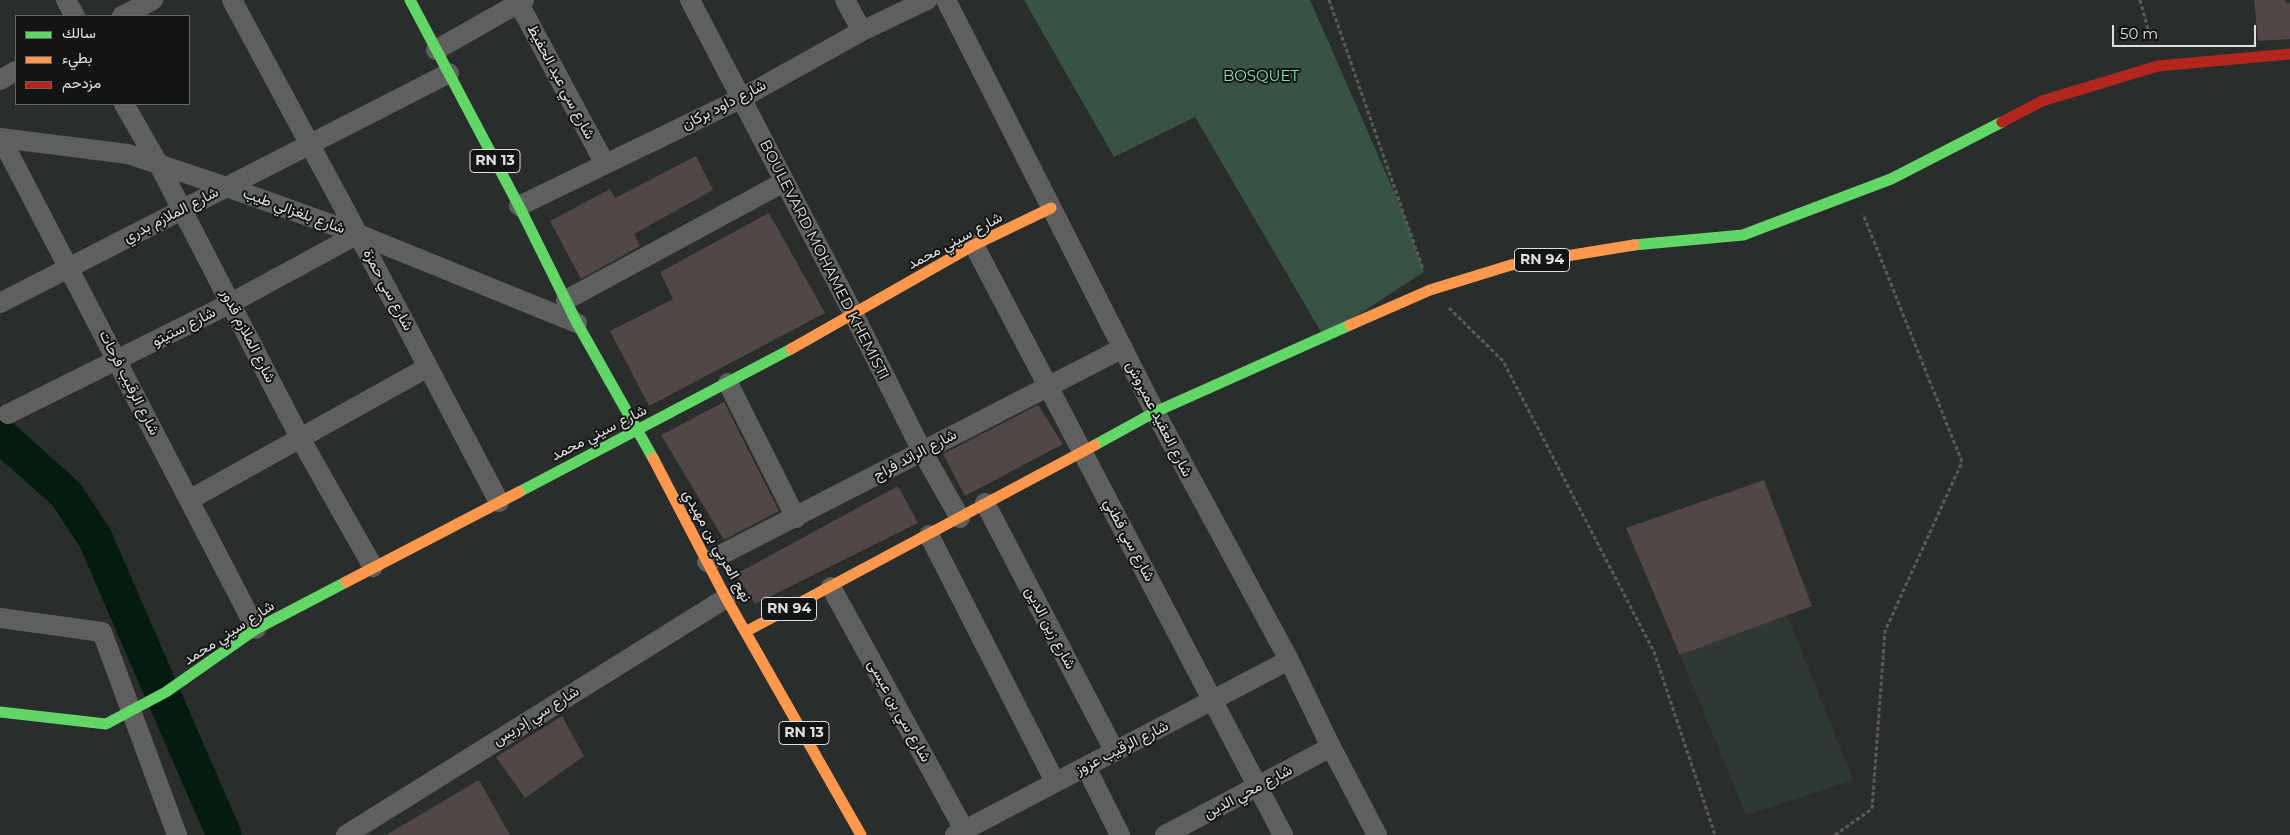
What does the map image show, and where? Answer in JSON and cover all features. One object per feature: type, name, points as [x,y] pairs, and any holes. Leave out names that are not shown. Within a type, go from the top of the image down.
[{"type":"main road","name":"RN 13","points":[[410,0],[519,206],[577,323]]},
{"type":"main road","name":"RN 94","points":[[747,631],[1155,412],[1430,290],[1511,265],[1643,244],[1743,235],[1891,179],[2042,101],[2158,66],[2290,54]]},
{"type":"main road","name":"شارع سيني محمد","points":[[0,712],[106,724],[166,692],[256,629],[728,382],[854,314],[974,245],[1051,208]]},
{"type":"main road","name":"نهج العربي بن مهيدي","points":[[577,323],[638,430],[726,598],[747,631],[861,835]]},
{"type":"street","points":[[66,0],[74,15]]},
{"type":"street","points":[[124,15],[153,0]]},
{"type":"street","name":"شارع سي حمزة","points":[[232,0],[358,234],[498,502]]},
{"type":"street","name":"BOULEVARD MOHAMED KHEMISTI","points":[[690,0],[740,99],[854,314],[922,451],[960,518]]},
{"type":"street","points":[[845,0],[862,31]]},
{"type":"street","name":"شارع داود بركان","points":[[519,206],[740,99],[862,31],[927,0]]},
{"type":"street","name":"شارع العقيد عميروش","points":[[946,0],[1155,412],[1289,660],[1331,747],[1378,835]]},
{"type":"street","points":[[436,50],[520,1]]},
{"type":"street","name":"شارع سي عبد الحفيظ","points":[[520,1],[605,164]]},
{"type":"street","points":[[0,80],[15,72]]},
{"type":"street","name":"شارع الملازم بدري","points":[[0,303],[449,73]]},
{"type":"street","name":"شارع الملازم قدور","points":[[125,105],[159,165],[300,438],[373,567]]},
{"type":"street","name":"شارع بلغزالي طيب","points":[[1,138],[128,154],[358,234],[577,323]]},
{"type":"street","name":"شارع الرقيب فرحات","points":[[1,138],[256,629]]},
{"type":"street","points":[[566,300],[784,182]]},
{"type":"street","name":"شارع ستيتو","points":[[8,414],[231,303],[358,234]]},
{"type":"street","name":"شارع سي قطني","points":[[974,245],[1046,386],[1082,450],[1260,786],[1283,835]]},
{"type":"street","name":"شارع الرائد فراج","points":[[707,562],[796,518],[1122,348]]},
{"type":"street","points":[[189,500],[428,367]]},
{"type":"street","points":[[728,382],[796,518]]},
{"type":"street","name":"شارع زين الدين","points":[[985,504],[1115,752]]},
{"type":"street","points":[[929,535],[1055,782]]},
{"type":"street","name":"شارع سي بن عيسى","points":[[831,587],[962,833]]},
{"type":"street","name":"شارع سي إدريس","points":[[346,835],[726,598]]},
{"type":"street","points":[[0,618],[102,632],[177,835]]},
{"type":"street","name":"شارع الرقيب عزوز","points":[[962,833],[1055,782],[1289,660]]},
{"type":"street","name":"شارع محي الدين","points":[[1165,835],[1331,747]]},
{"type":"street","points":[[1086,767],[1120,835]]},
{"type":"path","points":[[1329,0],[1430,290],[1503,361],[1654,652],[1716,835]]},
{"type":"path","points":[[2140,0],[2158,66]]},
{"type":"path","points":[[1834,835],[1872,809],[1885,632],[1962,462],[1854,193]]},
{"type":"shaded area","points":[[1787,615],[1853,780],[1746,815],[1680,655]]},
{"type":"green space","name":"BOSQUET","points":[[1024,0],[1310,0],[1402,210],[1424,272],[1324,337],[1195,117],[1114,157]]},
{"type":"building","points":[[2254,0],[2285,0],[2286,3],[2290,3],[2290,39],[2258,41]]},
{"type":"building","points":[[696,156],[713,190],[634,234],[640,246],[581,279],[550,221],[610,189],[615,198]]},
{"type":"building","points":[[769,213],[825,313],[649,406],[610,331],[673,299],[660,272]]},
{"type":"building","points":[[724,402],[779,511],[724,540],[661,435]]},
{"type":"building","points":[[1038,405],[1063,444],[965,496],[943,454]]},
{"type":"building","points":[[1764,480],[1812,606],[1680,655],[1626,528]]},
{"type":"building","points":[[898,486],[918,523],[755,604],[736,574]]},
{"type":"building","points":[[562,716],[584,756],[525,798],[496,757]]},
{"type":"building","points":[[479,780],[510,835],[386,835]]},
{"type":"waterway","points":[[0,435],[66,494],[95,538],[224,835]]},
{"type":"traffic: fast","points":[[410,0],[519,206],[577,323],[653,458]]},
{"type":"traffic: fast","points":[[1634,245],[1743,235],[1891,179],[2002,122]]},
{"type":"traffic: fast","points":[[1095,445],[1155,412],[1350,325]]},
{"type":"traffic: fast","points":[[519,492],[791,349]]},
{"type":"traffic: fast","points":[[0,712],[106,724],[166,692],[256,629],[346,582]]},
{"type":"traffic: slow","points":[[791,349],[974,245],[1051,208]]},
{"type":"traffic: slow","points":[[1350,325],[1430,290],[1511,265],[1634,245]]},
{"type":"traffic: slow","points":[[747,631],[1095,445]]},
{"type":"traffic: slow","points":[[653,458],[726,598],[861,835]]},
{"type":"traffic: slow","points":[[346,582],[519,492]]},
{"type":"traffic: jam","points":[[2002,122],[2042,101],[2158,66],[2290,54]]}]
